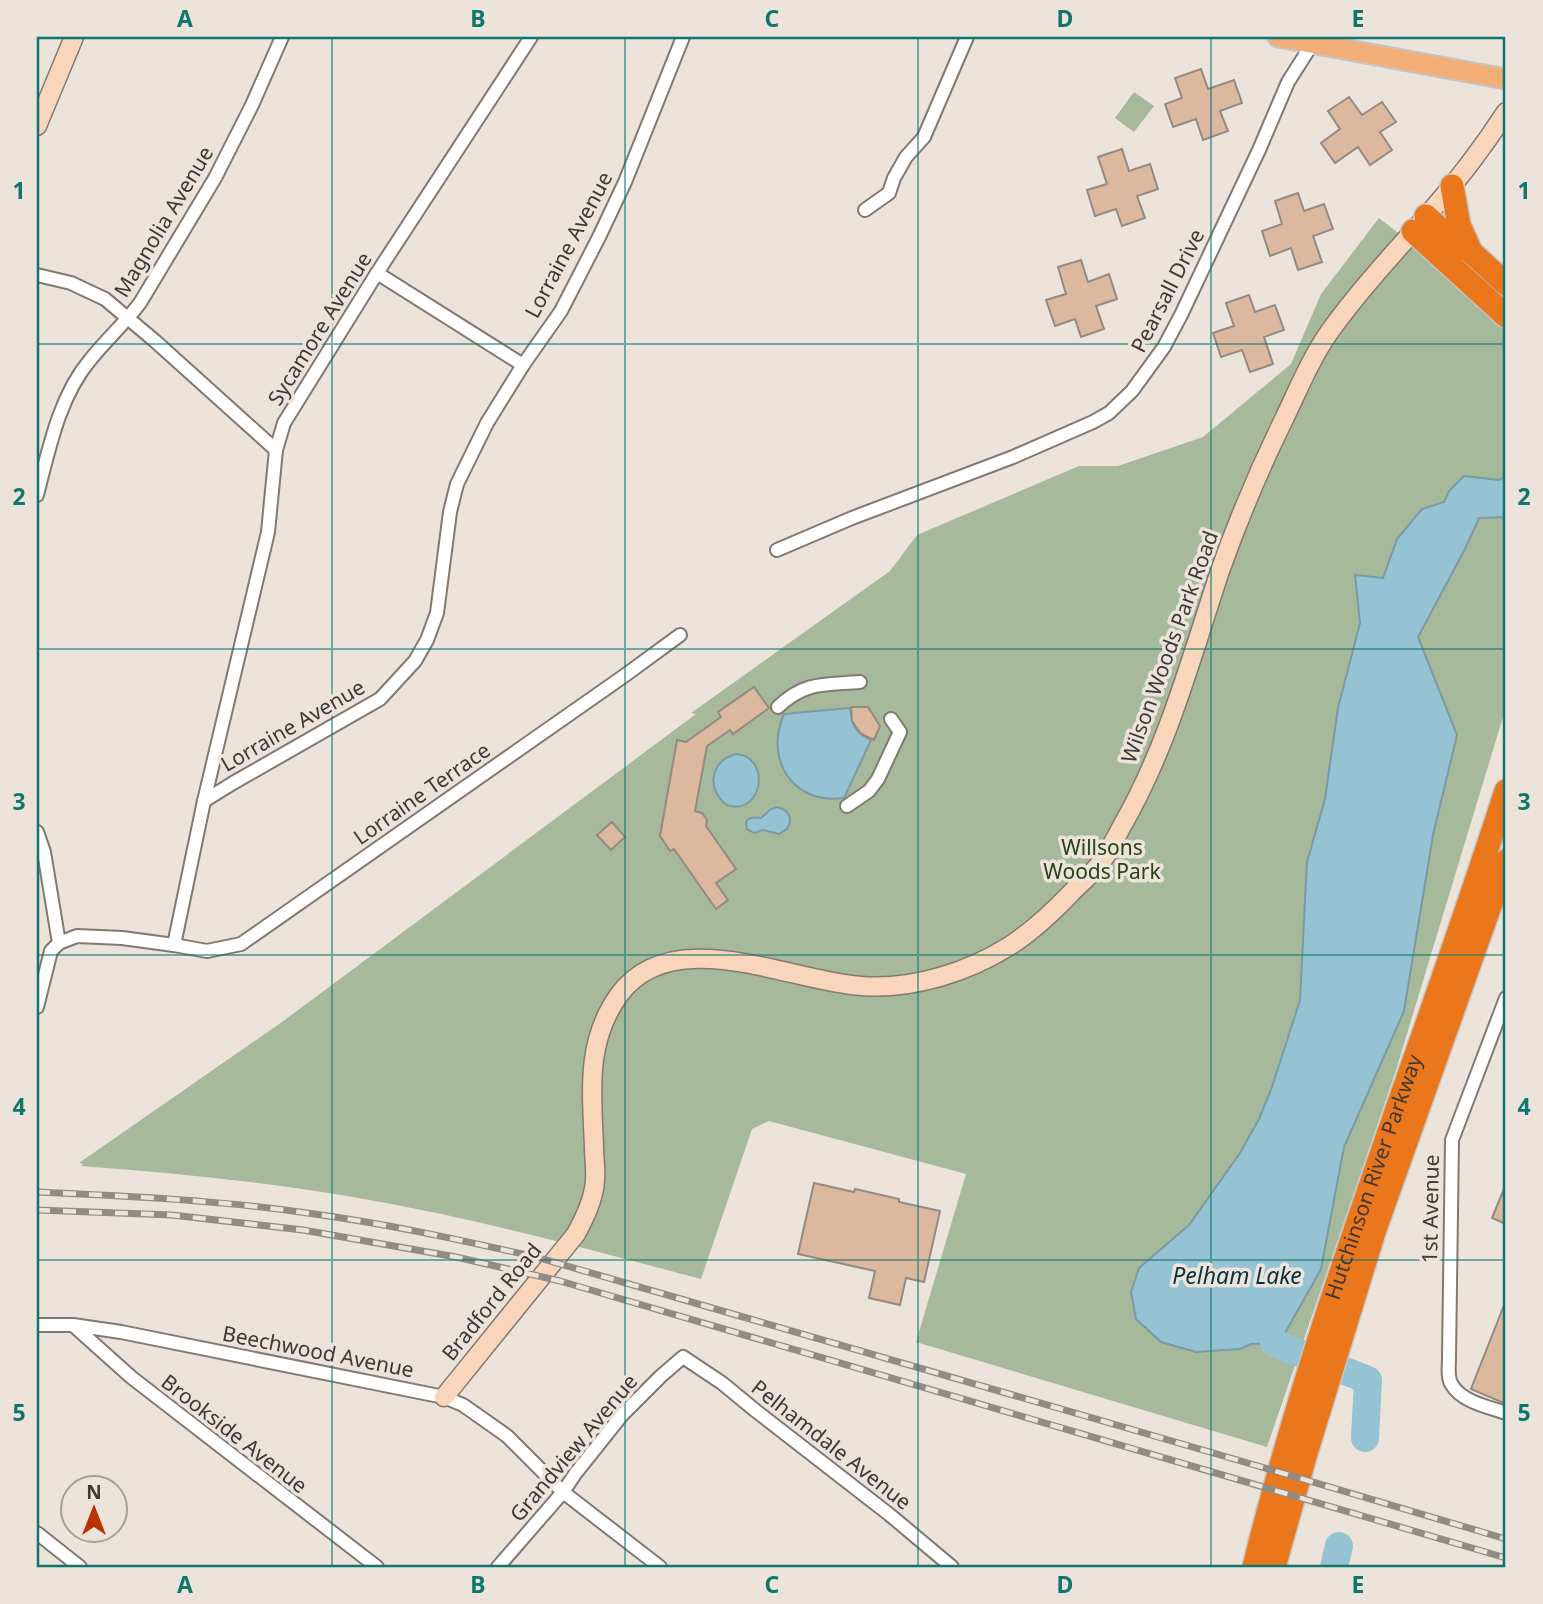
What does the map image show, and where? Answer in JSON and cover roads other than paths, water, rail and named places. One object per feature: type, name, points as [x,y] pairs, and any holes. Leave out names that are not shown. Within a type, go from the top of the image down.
[{"type":"highway","points":[[1452,186],[1459,225],[1471,252]]},
{"type":"highway","points":[[1420,223],[1471,252],[1506,284]]},
{"type":"highway","points":[[1420,223],[1506,316]]},
{"type":"highway","name":"Hutchinson River Parkway","points":[[1333,1332],[1361,1211],[1506,792]]},
{"type":"highway","name":"Hutchinson River Parkway","points":[[1254,1567],[1333,1332],[1377,1224],[1506,861]]},
{"type":"highway","name":"Hutchinson River Parkway","points":[[1275,1567],[1316,1385]]},
{"type":"main road","points":[[1278,37],[1315,40],[1506,79]]},
{"type":"street","points":[[37,126],[74,37]]},
{"type":"street","name":"Magnolia Avenue","points":[[37,495],[68,394],[89,361],[141,303],[215,178],[252,106],[282,37]]},
{"type":"street","name":"Sycamore Avenue","points":[[204,802],[268,531],[276,450],[284,424],[377,273],[531,37]]},
{"type":"street","name":"Lorraine Avenue","points":[[204,802],[380,699],[415,661],[427,640],[437,613],[450,512],[457,484],[487,423],[561,311],[599,237],[625,182],[683,37]]},
{"type":"street","points":[[865,210],[889,193],[906,157],[924,137],[967,37]]},
{"type":"street","name":"Pearsall Drive","points":[[777,550],[852,518],[1013,457],[1109,413],[1132,391],[1169,338],[1288,82],[1315,40]]},
{"type":"street","name":"Wilson Woods Park Road","points":[[576,1234],[587,1213],[595,1182],[592,1074],[595,1050],[615,1002],[622,992],[643,974],[668,962],[702,958],[859,986],[911,983],[961,970],[1008,947],[1054,912],[1102,862],[1143,789],[1168,728],[1221,569],[1282,423],[1319,349],[1374,275],[1452,186],[1506,112]]},
{"type":"street","points":[[377,273],[523,365]]},
{"type":"street","points":[[37,275],[71,283],[105,299],[276,450]]},
{"type":"street","name":"Lorraine Terrace","points":[[174,945],[207,951],[241,944],[680,635]]},
{"type":"street","points":[[778,707],[789,696],[811,686],[860,682]]},
{"type":"street","points":[[847,806],[869,791],[878,779],[900,732],[891,719]]},
{"type":"street","points":[[37,1007],[51,951],[59,943],[77,936],[122,938],[174,945],[204,802]]},
{"type":"street","points":[[37,832],[44,852],[59,943]]},
{"type":"street","name":"1st Avenue","points":[[1506,998],[1451,1140],[1448,1358],[1449,1374],[1454,1388],[1468,1399],[1506,1413]]},
{"type":"street","name":"Bradford Road","points":[[444,1397],[576,1234]]},
{"type":"street","name":"Beechwood Avenue","points":[[37,1325],[73,1325],[121,1332],[444,1397],[463,1405],[507,1436],[563,1492],[660,1567]]},
{"type":"street","name":"Brookside Avenue","points":[[73,1325],[140,1385],[377,1567]]},
{"type":"street","name":"Grandview Avenue","points":[[498,1567],[563,1492],[622,1415],[683,1357]]},
{"type":"street","name":"Pelhamdale Avenue","points":[[683,1357],[722,1383],[952,1567]]},
{"type":"street","points":[[37,1533],[80,1567]]},
{"type":"water","name":"Pelham Lake","points":[[1464,476],[1499,480],[1506,478],[1506,517],[1479,518],[1418,637],[1457,735],[1433,835],[1404,1011],[1344,1147],[1321,1269],[1285,1333],[1274,1343],[1196,1352],[1161,1342],[1136,1319],[1131,1292],[1139,1268],[1189,1225],[1240,1153],[1259,1119],[1272,1087],[1300,1000],[1307,862],[1325,799],[1338,708],[1360,623],[1355,575],[1383,578],[1397,539],[1422,509],[1444,502],[1449,491]]},
{"type":"water","points":[[850,708],[855,728],[871,740],[844,798],[826,798],[797,787],[787,776],[778,748],[784,714]]},
{"type":"water","points":[[736,754],[747,757],[758,773],[756,793],[742,806],[724,803],[716,792],[713,779],[720,763]]},
{"type":"water","points":[[776,807],[789,815],[787,829],[779,834],[763,830],[754,833],[747,829],[746,822],[749,819],[761,818]]},
{"type":"waterway","points":[[1274,1343],[1368,1380],[1365,1438]]},
{"type":"waterway","points":[[1334,1567],[1339,1546]]},
{"type":"railway","points":[[37,1192],[172,1199],[336,1217],[536,1257],[1506,1539]]},
{"type":"railway","points":[[37,1210],[172,1215],[303,1230],[456,1257],[560,1281],[1506,1558]]},
{"type":"park label","name":"Willsons Woods Park","points":[[1102,860]]}]
